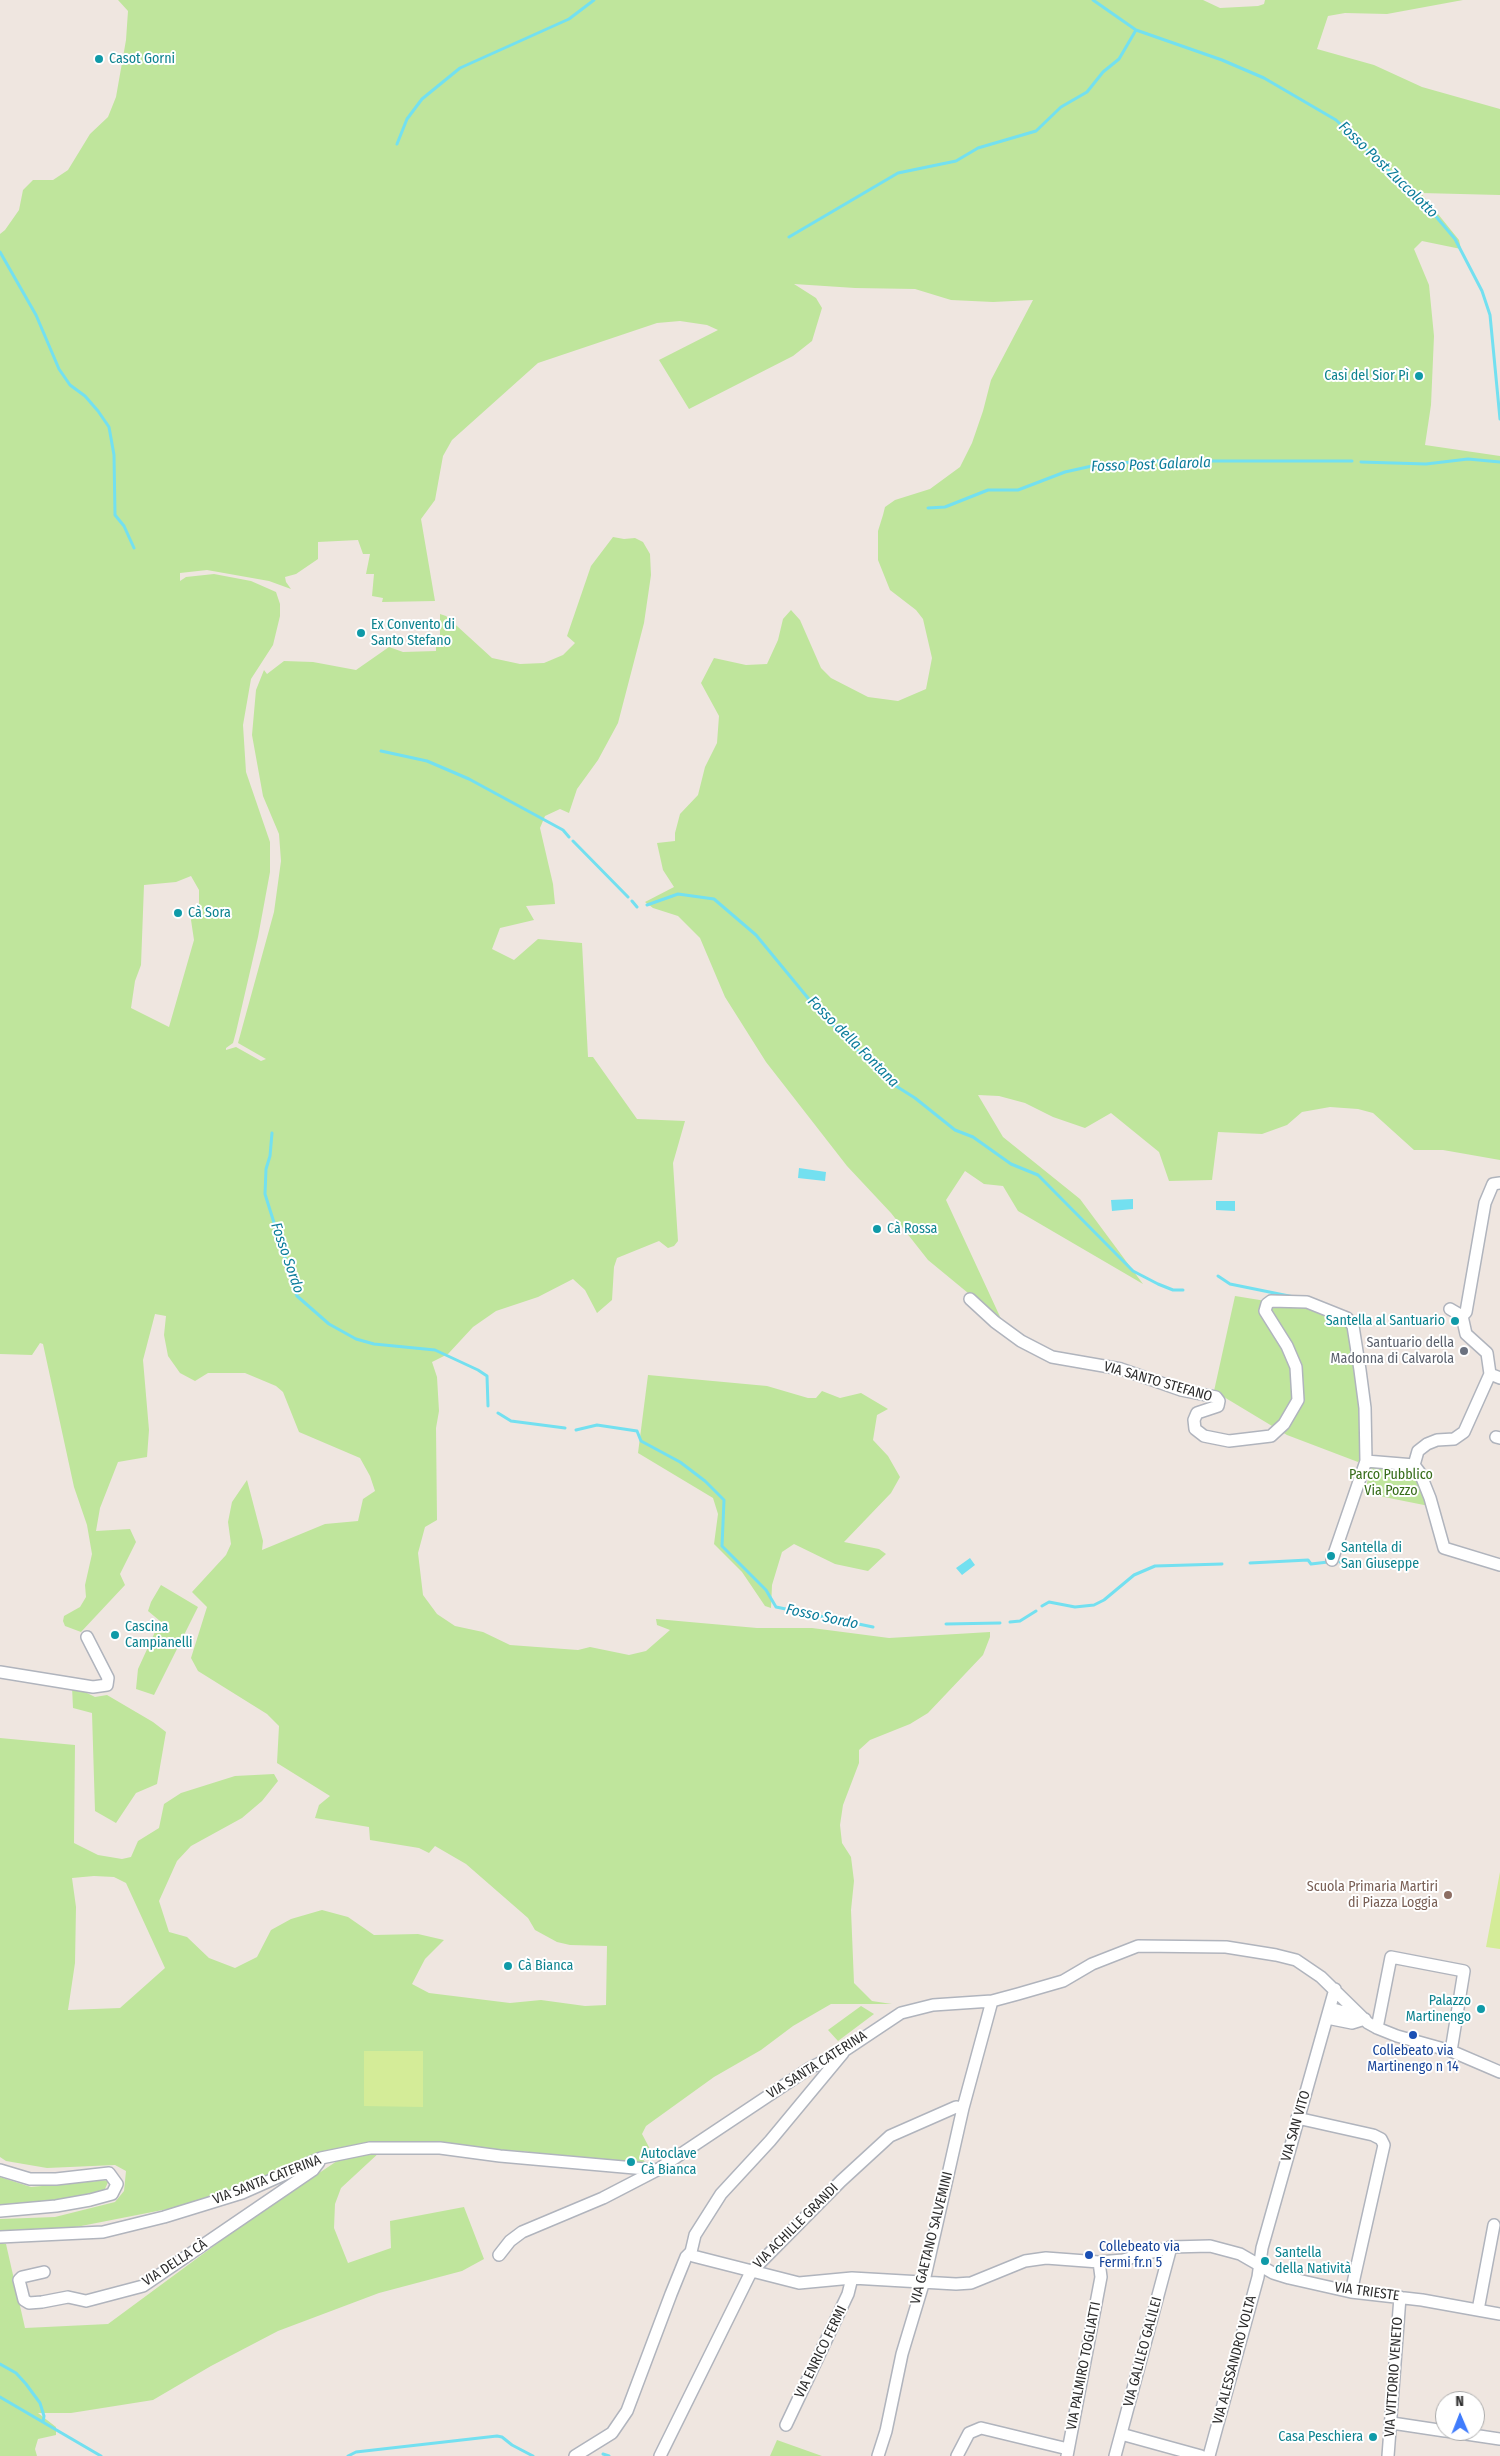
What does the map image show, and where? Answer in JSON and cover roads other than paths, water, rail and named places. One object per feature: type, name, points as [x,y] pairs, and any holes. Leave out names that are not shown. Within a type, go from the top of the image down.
[{"type":"street","points":[[1462,1316],[1466,1312],[1485,1203],[1493,1184],[1500,1183]]},
{"type":"street","name":"VIA SANTO STEFANO","points":[[970,1299],[995,1322],[1021,1341],[1052,1357],[1120,1369],[1181,1390],[1216,1397],[1220,1401],[1218,1406],[1214,1409],[1200,1411],[1195,1416],[1195,1429],[1204,1436],[1229,1441],[1271,1436],[1284,1424],[1298,1400],[1296,1367],[1287,1346],[1265,1311],[1267,1304],[1271,1301],[1307,1302],[1324,1307],[1347,1318],[1353,1326],[1365,1408],[1366,1461]]},
{"type":"street","points":[[1414,1465],[1418,1451],[1427,1444],[1437,1440],[1454,1439],[1464,1432],[1495,1376],[1487,1353],[1466,1334],[1462,1316],[1450,1309]]},
{"type":"street","points":[[1332,1560],[1366,1461],[1414,1465],[1420,1473],[1430,1498],[1444,1548],[1500,1565]]},
{"type":"street","points":[[0,1672],[93,1687],[107,1685],[108,1678],[87,1637]]},
{"type":"street","name":"VIA SANTA CATERINA","points":[[499,2255],[510,2241],[522,2232],[602,2198],[657,2170],[810,2068],[844,2051],[902,2013],[933,2005],[992,2001],[1063,1981],[1112,1955],[1138,1946],[1226,1947],[1276,1954],[1310,1968],[1377,2028],[1397,2036],[1452,2046],[1500,2072]]},
{"type":"street","points":[[1377,2028],[1392,1957],[1464,1970],[1452,2046]]},
{"type":"street","name":"VIA SAN VITO","points":[[1259,2263],[1335,1989]]},
{"type":"street","name":"VIA GAETANO SALVEMINI","points":[[878,2456],[886,2431],[902,2354],[924,2281],[963,2108],[992,2001]]},
{"type":"street","points":[[971,2002],[983,2010],[988,2020]]},
{"type":"street","points":[[1329,2014],[1352,2023],[1365,2019]]},
{"type":"street","points":[[575,2456],[612,2433],[628,2411],[686,2257],[691,2252],[696,2235],[721,2194],[770,2141],[844,2051]]},
{"type":"street","name":"VIA ACHILLE GRANDI","points":[[660,2456],[751,2272],[841,2181],[890,2136],[956,2107],[963,2108]]},
{"type":"street","points":[[1298,2118],[1364,2133],[1380,2139],[1384,2145],[1384,2153],[1351,2292]]},
{"type":"street","name":"VIA SANTA CATERINA","points":[[0,2237],[45,2236],[112,2230],[164,2217],[242,2193],[321,2158],[370,2148],[440,2148],[519,2158],[657,2170]]},
{"type":"street","name":"VIA DELLA CÀ","points":[[44,2272],[22,2277],[18,2280],[24,2300],[29,2303],[68,2297],[86,2301],[143,2286],[313,2170],[321,2158]]},
{"type":"street","points":[[0,2170],[30,2179],[56,2179],[109,2173],[117,2184],[112,2194],[56,2206],[0,2211]]},
{"type":"street","points":[[1478,2310],[1494,2225]]},
{"type":"street","points":[[691,2252],[693,2256],[799,2283],[852,2278],[956,2284],[971,2282],[1008,2267],[1046,2258],[1104,2262],[1171,2247],[1210,2246],[1240,2254],[1259,2263]]},
{"type":"street","name":"VIA GALILEO GALILEI","points":[[1115,2456],[1171,2247]]},
{"type":"street","name":"VIA PALMIRO TOGLIATTI","points":[[1068,2452],[1104,2262]]},
{"type":"street","name":"VIA TRIESTE","points":[[1259,2263],[1273,2272],[1289,2278],[1351,2292],[1400,2297],[1500,2314]]},
{"type":"street","name":"VIA ALESSANDRO VOLTA","points":[[1209,2456],[1258,2277],[1259,2263]]},
{"type":"street","name":"VIA ENRICO FERMI","points":[[786,2425],[848,2294],[852,2278]]},
{"type":"street","name":"VIA VITTORIO VENETO","points":[[1388,2456],[1392,2423],[1400,2297]]},
{"type":"street","points":[[1392,2423],[1435,2429]]},
{"type":"street","points":[[957,2456],[970,2433],[981,2428],[1068,2452]]},
{"type":"street","points":[[1121,2434],[1201,2456]]},
{"type":"street","points":[[1485,2436],[1500,2438]]},
{"type":"water","points":[[799,1168],[826,1172],[825,1181],[798,1178]]},
{"type":"water","points":[[1133,1199],[1133,1209],[1112,1211],[1111,1200]]},
{"type":"water","points":[[1216,1201],[1235,1201],[1235,1211],[1216,1210]]},
{"type":"water","points":[[970,1558],[975,1565],[962,1575],[956,1568]]},
{"type":"waterway","name":"Fosso Post Zuccolotto","points":[[397,144],[407,119],[422,99],[460,68],[569,19],[594,0]]},
{"type":"waterway","name":"Fosso Post Zuccolotto","points":[[1093,0],[1136,30],[1222,60],[1264,78],[1336,120],[1433,213],[1455,239],[1482,291],[1490,315],[1500,419]]},
{"type":"waterway","points":[[789,237],[898,173],[956,161],[978,148],[1036,131],[1061,107],[1087,92],[1103,72],[1119,59],[1136,30]]},
{"type":"waterway","points":[[0,252],[36,315],[59,369],[70,385],[85,396],[109,427],[114,455],[115,515],[124,526],[134,548]]},
{"type":"waterway","name":"Fosso Post Galarola","points":[[1361,462],[1426,464],[1468,459],[1500,462]]},
{"type":"waterway","name":"Fosso Post Galarola","points":[[928,508],[945,507],[988,490],[1018,490],[1065,472],[1101,464],[1152,461],[1352,461]]},
{"type":"waterway","points":[[381,751],[427,761],[469,779],[563,830],[569,837]]},
{"type":"waterway","points":[[573,841],[628,897]]},
{"type":"waterway","name":"Fosso della Fontana","points":[[647,905],[678,894],[714,899],[756,935],[817,1009],[888,1081],[915,1098],[955,1130],[973,1137],[1011,1164],[1038,1175],[1133,1271],[1173,1290],[1183,1290]]},
{"type":"waterway","name":"Fosso della Fontana","points":[[632,901],[637,907]]},
{"type":"waterway","name":"Fosso Sordo","points":[[272,1133],[270,1156],[266,1169],[265,1194],[297,1296],[329,1324],[356,1339],[374,1344],[435,1350],[478,1370],[487,1376],[488,1406]]},
{"type":"waterway","name":"Fosso della Fontana","points":[[1218,1276],[1230,1284],[1294,1297]]},
{"type":"waterway","name":"Fosso Sordo","points":[[498,1413],[511,1421],[565,1428]]},
{"type":"waterway","name":"Fosso Sordo","points":[[576,1430],[597,1425],[637,1431],[641,1441],[680,1462],[705,1481],[724,1500],[722,1546],[766,1590],[776,1607],[873,1627]]},
{"type":"waterway","name":"Fosso Sordo","points":[[1250,1563],[1308,1560],[1311,1564],[1328,1562]]},
{"type":"waterway","name":"Fosso Sordo","points":[[1042,1606],[1049,1602],[1075,1607],[1094,1605],[1104,1600],[1134,1575],[1155,1566],[1222,1564]]},
{"type":"waterway","name":"Fosso Sordo","points":[[1010,1622],[1020,1621],[1036,1611]]},
{"type":"waterway","name":"Fosso Sordo","points":[[946,1624],[1000,1623]]},
{"type":"waterway","points":[[0,2364],[16,2373],[26,2384],[40,2403],[44,2416],[43,2422]]},
{"type":"waterway","points":[[0,2397],[101,2456]]},
{"type":"waterway","points":[[348,2456],[356,2452],[497,2436],[502,2437],[512,2445],[533,2456]]},
{"type":"waterway","points":[[603,2454],[609,2456]]},
{"type":"place","name":"Casot Gorni","points":[[99,59]]},
{"type":"place","name":"Casì del Sior Pì","points":[[1419,376]]},
{"type":"place","name":"Ex Convento di Santo Stefano","points":[[361,633]]},
{"type":"place","name":"Cà Sora","points":[[178,913]]},
{"type":"place","name":"Cà Rossa","points":[[877,1229]]},
{"type":"place","name":"Santella al Santuario","points":[[1455,1321]]},
{"type":"place","name":"Santuario della Madonna di Calvarola","points":[[1464,1351]]},
{"type":"place","name":"Santella di San Giuseppe","points":[[1331,1556]]},
{"type":"place","name":"Cascina Campianelli","points":[[115,1635]]},
{"type":"place","name":"Scuola Primaria Martiri di Piazza Loggia","points":[[1448,1895]]},
{"type":"place","name":"Cà Bianca","points":[[508,1966]]},
{"type":"place","name":"Palazzo Martinengo","points":[[1481,2009]]},
{"type":"place","name":"Collebeato via Martinengo n 14","points":[[1413,2035]]},
{"type":"place","name":"Autoclave Cà Bianca","points":[[631,2162]]},
{"type":"place","name":"Collebeato via Fermi fr.n 5","points":[[1089,2255]]},
{"type":"place","name":"Santella della Natività","points":[[1265,2261]]},
{"type":"place","name":"Casa Peschiera","points":[[1373,2437]]},
{"type":"park label","name":"Parco Pubblico Via Pozzo","points":[[1391,1484]]}]
